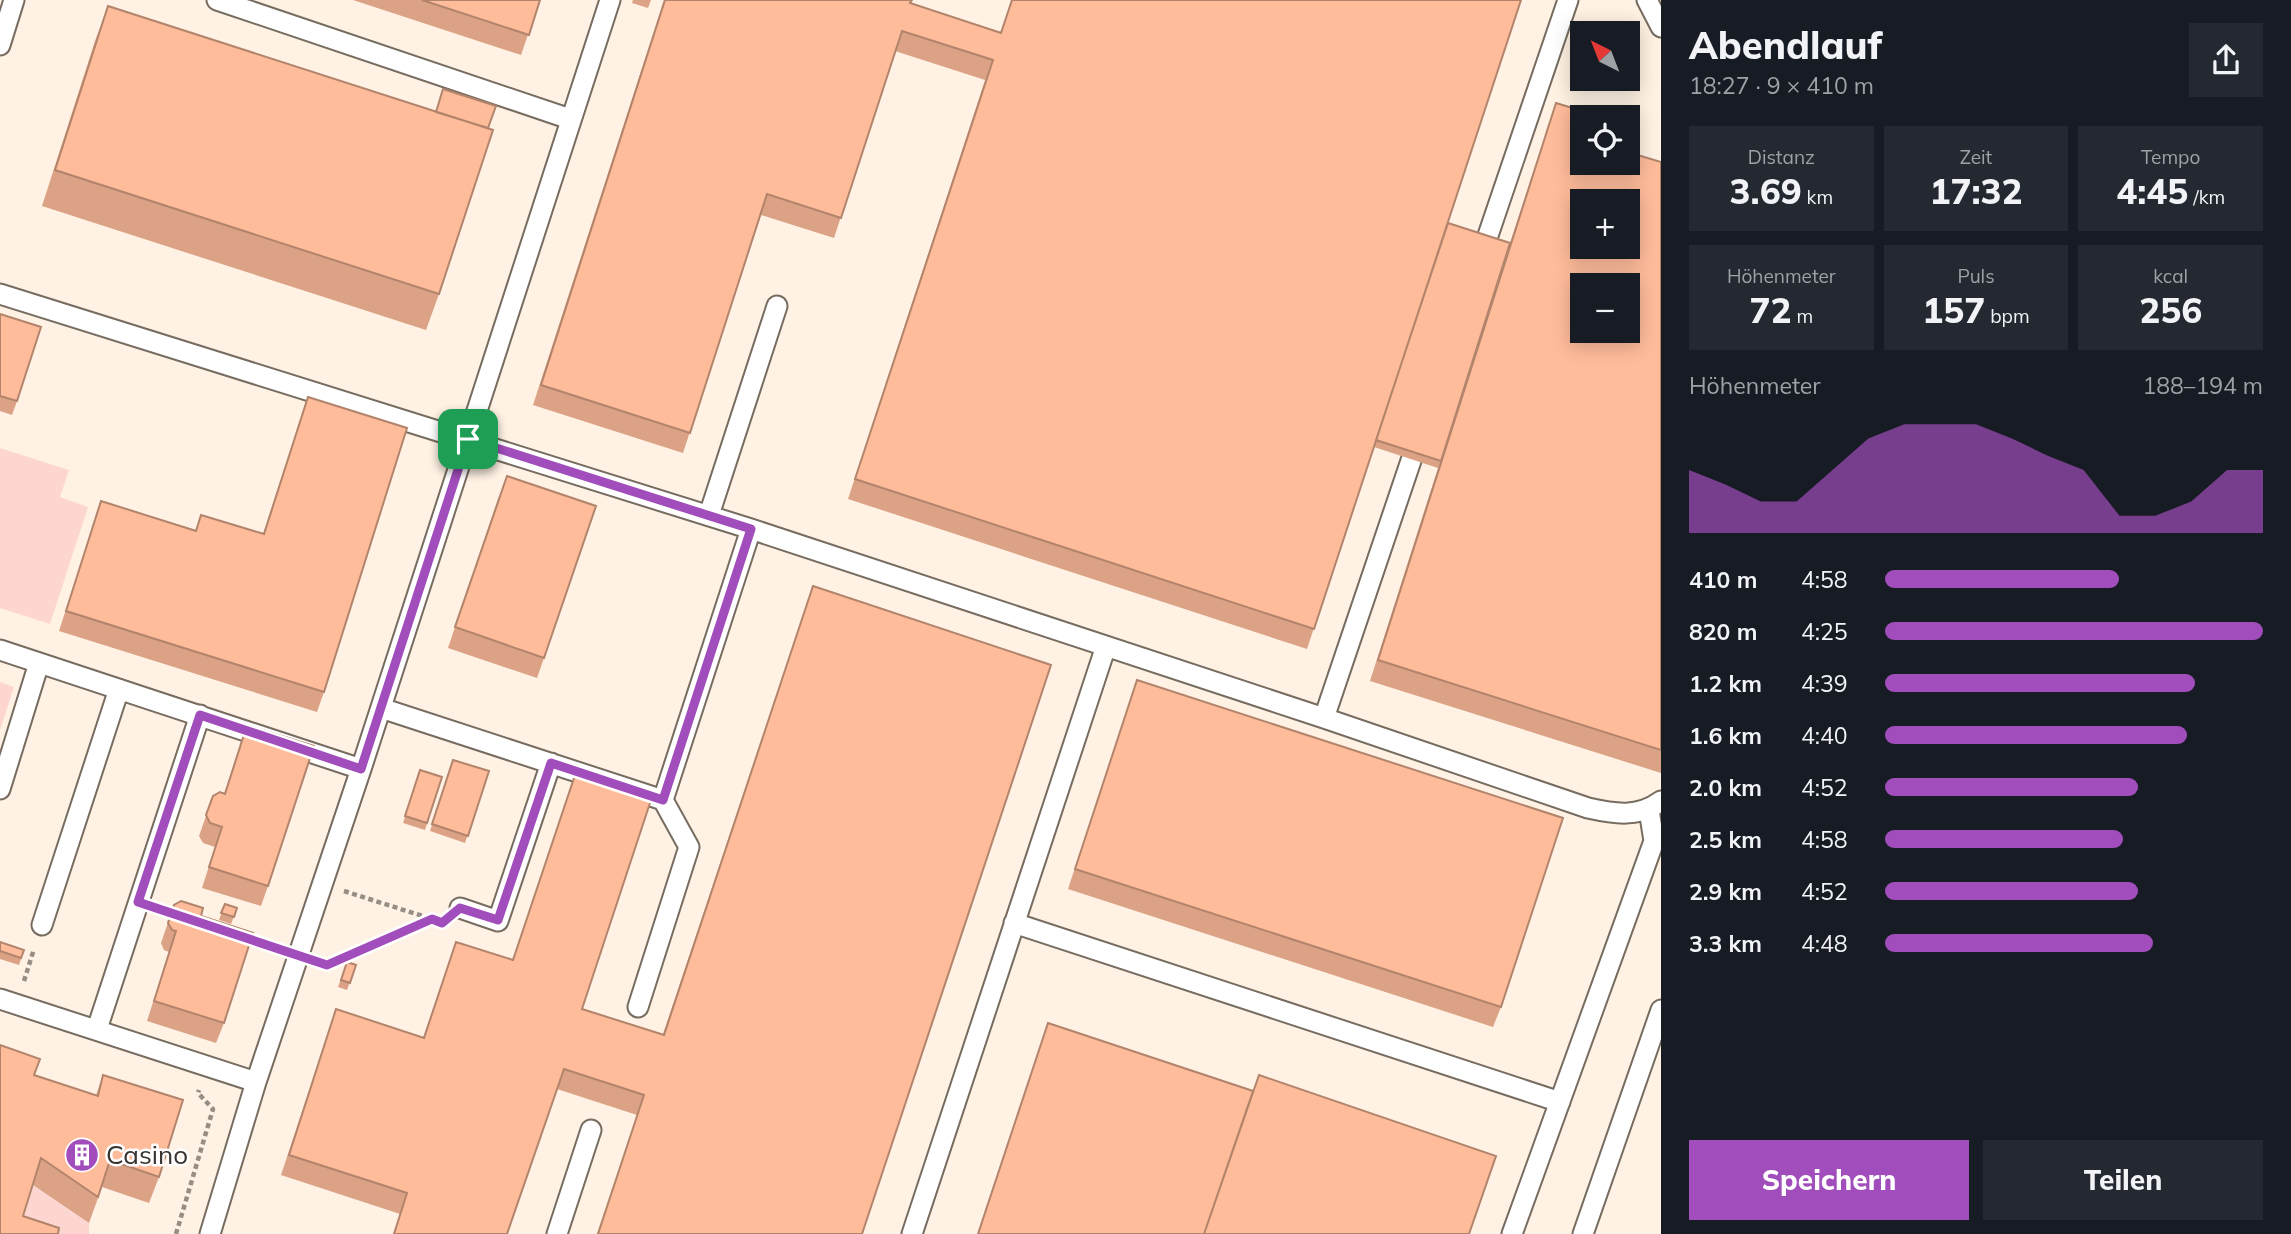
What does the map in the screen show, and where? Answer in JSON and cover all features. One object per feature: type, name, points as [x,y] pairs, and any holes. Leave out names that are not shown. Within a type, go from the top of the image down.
[{"type":"lane","points":[[0,45],[14,0]]},
{"type":"lane","points":[[217,0],[570,119]]},
{"type":"lane","points":[[210,1234],[256,1082],[382,708],[610,0]]},
{"type":"lane","points":[[1475,274],[1568,0]]},
{"type":"lane","points":[[1647,0],[1661,27]]},
{"type":"lane","points":[[0,294],[709,515],[1588,808],[1620,816],[1655,805],[1654,841],[1512,1234]]},
{"type":"lane","points":[[709,515],[776,306]]},
{"type":"lane","points":[[1324,718],[1426,418]]},
{"type":"lane","points":[[663,800],[751,529]]},
{"type":"lane","points":[[912,1234],[1106,646]]},
{"type":"lane","points":[[0,650],[361,769]]},
{"type":"lane","points":[[0,789],[39,663]]},
{"type":"lane","points":[[42,925],[119,689]]},
{"type":"lane","points":[[382,708],[663,800],[689,847],[638,1007]]},
{"type":"lane","points":[[97,1029],[200,715]]},
{"type":"lane","points":[[460,908],[498,920],[551,763]]},
{"type":"lane","points":[[1014,923],[1560,1102]]},
{"type":"lane","points":[[8,1001],[256,1082]]},
{"type":"lane","points":[[1583,1234],[1661,1010]]},
{"type":"lane","points":[[557,1234],[591,1130]]},
{"type":"path","points":[[323,884],[442,923],[460,908]]},
{"type":"path","points":[[237,935],[327,965],[432,919]]},
{"type":"path","points":[[8,1001],[42,925]]},
{"type":"path","points":[[176,1234],[213,1109],[198,1093],[204,1065]]},
{"type":"shaded area","points":[[0,448],[69,470],[60,497],[88,507],[50,624],[0,608]]},
{"type":"shaded area","points":[[0,682],[14,687],[0,730]]},
{"type":"shaded area","points":[[31,1184],[89,1223],[89,1234],[16,1234]]},
{"type":"building","points":[[422,0],[540,0],[529,35]]},
{"type":"building","points":[[665,0],[912,0],[910,3],[1001,33],[1012,0],[1521,0],[1314,629],[855,479],[993,60],[902,31],[841,218],[767,194],[690,433],[541,385]]},
{"type":"building","points":[[108,6],[493,130],[439,294],[55,170]]},
{"type":"building","points":[[443,89],[496,106],[488,128],[436,112]]},
{"type":"building","points":[[1556,103],[1570,107],[1570,175],[1640,175],[1640,156],[1661,162],[1661,750],[1378,660]]},
{"type":"building","points":[[1448,223],[1510,243],[1441,461],[1376,440]]},
{"type":"building","points":[[0,314],[41,327],[17,401],[0,396]]},
{"type":"building","points":[[308,397],[407,428],[324,692],[66,611],[101,501],[196,531],[201,515],[264,534]]},
{"type":"building","points":[[507,476],[596,506],[544,658],[455,627]]},
{"type":"building","points":[[813,586],[1051,665],[862,1234],[598,1234],[644,1095],[564,1069],[507,1234],[394,1234],[407,1193],[289,1155],[336,1009],[424,1038],[456,942],[513,960],[575,775],[651,800],[582,1009],[664,1035]]},
{"type":"building","points":[[1137,680],[1563,818],[1501,1007],[1075,869]]},
{"type":"building","points":[[247,725],[314,746],[268,886],[209,867],[222,827],[210,823],[206,815],[213,796],[220,792],[225,794]]},
{"type":"building","points":[[453,760],[489,771],[468,836],[432,824]]},
{"type":"building","points":[[420,770],[442,777],[427,823],[405,816]]},
{"type":"building","points":[[181,901],[203,908],[201,916],[253,933],[224,1023],[154,1001],[176,931],[172,930],[168,923],[174,905]]},
{"type":"building","points":[[225,904],[237,908],[234,917],[221,913]]},
{"type":"building","points":[[0,942],[24,950],[21,958],[0,951]]},
{"type":"building","points":[[347,962],[356,965],[350,983],[341,980]]},
{"type":"building","points":[[1048,1023],[1253,1091],[1204,1234],[978,1234]]},
{"type":"building","name":"Casino","points":[[0,1045],[40,1059],[34,1075],[98,1096],[103,1075],[183,1100],[159,1177],[110,1160],[98,1197],[41,1158],[23,1216],[59,1228],[58,1234],[0,1234]]},
{"type":"building","points":[[1259,1075],[1496,1156],[1469,1234],[1204,1234]]},
{"type":"place","name":"Casino","points":[[82,1155]]},
{"type":"route","points":[[468,439],[751,529],[663,800],[551,763],[498,920],[460,908],[442,923],[432,919],[327,965],[138,902],[200,715],[361,769],[468,439]]}]
